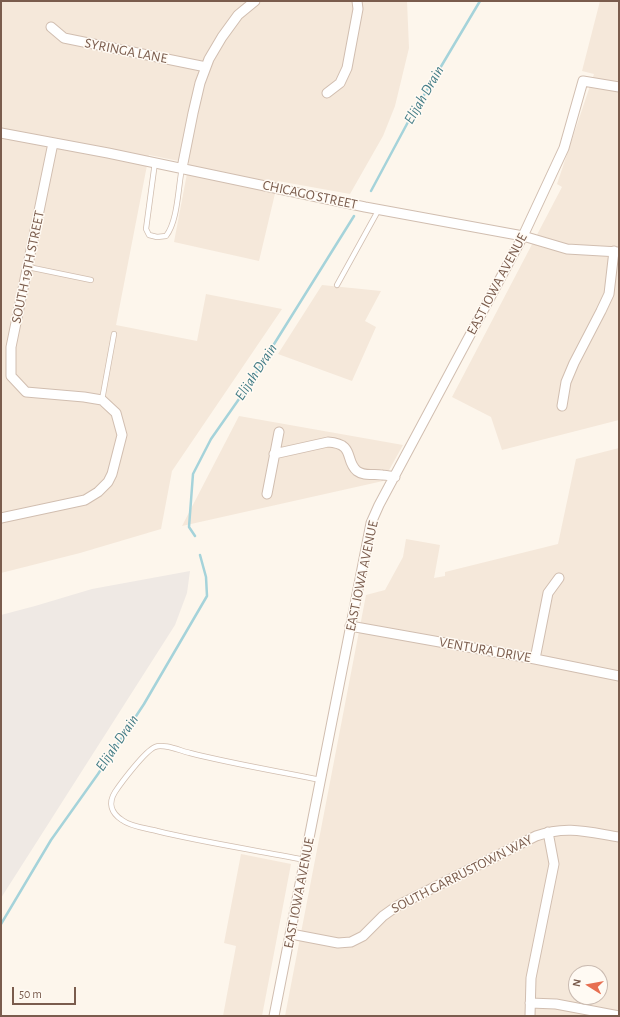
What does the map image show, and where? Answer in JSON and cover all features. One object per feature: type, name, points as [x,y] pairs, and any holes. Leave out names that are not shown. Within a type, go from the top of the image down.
[{"type":"street","points":[[327,93],[340,83],[347,68],[358,9],[357,1]]},
{"type":"street","points":[[182,168],[193,113],[209,59],[238,15],[253,2]]},
{"type":"street","name":"SYRINGA LANE","points":[[51,27],[64,38],[206,67]]},
{"type":"street","name":"EAST IOWA AVENUE","points":[[274,1016],[371,523],[379,505],[523,236],[564,148],[582,81],[619,87]]},
{"type":"street","name":"CHICAGO STREET","points":[[1,132],[155,162],[278,189],[523,236],[567,249],[616,252]]},
{"type":"street","name":"SOUTH 19TH STREET","points":[[53,143],[11,347],[11,376],[26,392],[102,400]]},
{"type":"street","points":[[562,406],[566,382],[609,294],[616,252]]},
{"type":"street","points":[[1,518],[85,500],[98,492],[108,482],[112,474],[122,435],[116,413],[102,400]]},
{"type":"street","points":[[267,494],[279,432]]},
{"type":"street","points":[[274,454],[328,442],[335,442],[349,452],[351,461],[356,470],[364,474],[380,474],[395,477]]},
{"type":"street","points":[[535,659],[548,593],[559,578]]},
{"type":"street","name":"VENTURA DRIVE","points":[[350,626],[535,659],[619,676]]},
{"type":"street","name":"SOUTH GARRUSTOWN WAY","points":[[291,934],[338,943],[351,942],[363,936],[383,916],[397,906],[536,836],[548,832],[573,830],[619,837]]},
{"type":"street","points":[[530,1016],[531,978],[554,864],[548,832]]},
{"type":"street","points":[[530,1003],[556,1004],[619,1016]]},
{"type":"lane","points":[[155,162],[146,229],[149,235],[157,237],[166,236],[174,219],[182,168]]},
{"type":"lane","points":[[337,285],[379,209]]},
{"type":"lane","points":[[28,268],[91,280]]},
{"type":"lane","points":[[102,400],[114,334]]},
{"type":"lane","points":[[305,860],[173,835],[130,824],[122,820],[110,807],[114,793],[138,763],[152,748],[160,745],[191,753],[321,780]]},
{"type":"shaded area","points":[[1,1],[407,1],[409,48],[395,106],[383,136],[350,194],[278,181],[259,261],[174,242],[189,163],[149,155],[116,325],[197,341],[206,294],[282,309],[172,471],[161,529],[80,553],[1,573]]},
{"type":"shaded area","points":[[600,1],[619,1],[619,420],[502,450],[491,417],[452,397],[562,187],[557,184],[594,74],[582,71]]},
{"type":"shaded area","points":[[322,285],[381,291],[365,321],[376,327],[352,381],[278,354]]},
{"type":"shaded area","points":[[239,416],[403,445],[383,481],[182,526]]},
{"type":"shaded area","points":[[619,448],[619,1016],[285,1016],[366,595],[385,590],[403,557],[406,539],[440,545],[434,578],[445,576],[445,572],[558,544],[576,459]]},
{"type":"shaded area","points":[[190,571],[187,593],[175,625],[1,898],[1,615],[92,589]]},
{"type":"shaded area","points":[[241,854],[291,864],[262,1016],[223,1016],[236,946],[224,943]]},
{"type":"waterway","name":"Elijah Drain","points":[[371,191],[408,122],[480,1]]},
{"type":"waterway","name":"Elijah Drain","points":[[195,536],[189,527],[193,474],[211,439],[246,389],[354,216]]},
{"type":"waterway","name":"Elijah Drain","points":[[1,924],[51,840],[98,774],[144,704],[207,596],[206,577],[200,555]]}]
